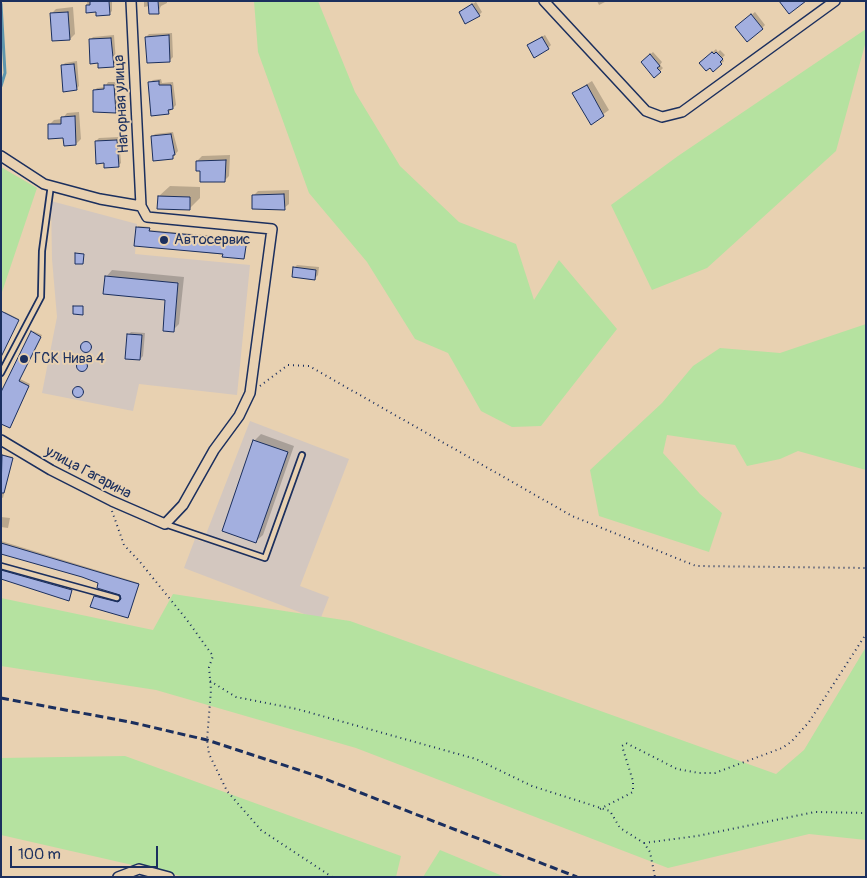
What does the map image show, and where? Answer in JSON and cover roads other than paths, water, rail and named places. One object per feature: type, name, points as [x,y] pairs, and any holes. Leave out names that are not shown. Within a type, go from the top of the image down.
[{"type":"street","name":"Нагорная улица","points":[[131,1],[140,206]]},
{"type":"street","points":[[544,1],[646,111],[662,117],[682,112],[835,1]]},
{"type":"street","points":[[1,156],[44,184],[100,200],[140,206],[147,217],[272,229],[250,393],[239,416],[214,450],[182,506],[165,524]]},
{"type":"street","name":"улица Гагарина","points":[[1,440],[51,470],[112,501],[165,524]]},
{"type":"street","points":[[118,877],[139,869],[169,877]]},
{"type":"lane","points":[[1,373],[41,297],[42,251],[51,185]]},
{"type":"lane","points":[[165,524],[265,558],[302,455]]},
{"type":"lane","points":[[1,566],[117,598]]},
{"type":"waterway","points":[[1,4],[5,73],[1,86]]},
{"type":"railway","points":[[1,698],[130,722],[207,740],[320,777],[577,877]]},
{"type":"place","name":"Автосервис","points":[[164,240]]},
{"type":"place","name":"ГСК Нива 4","points":[[24,359]]}]
